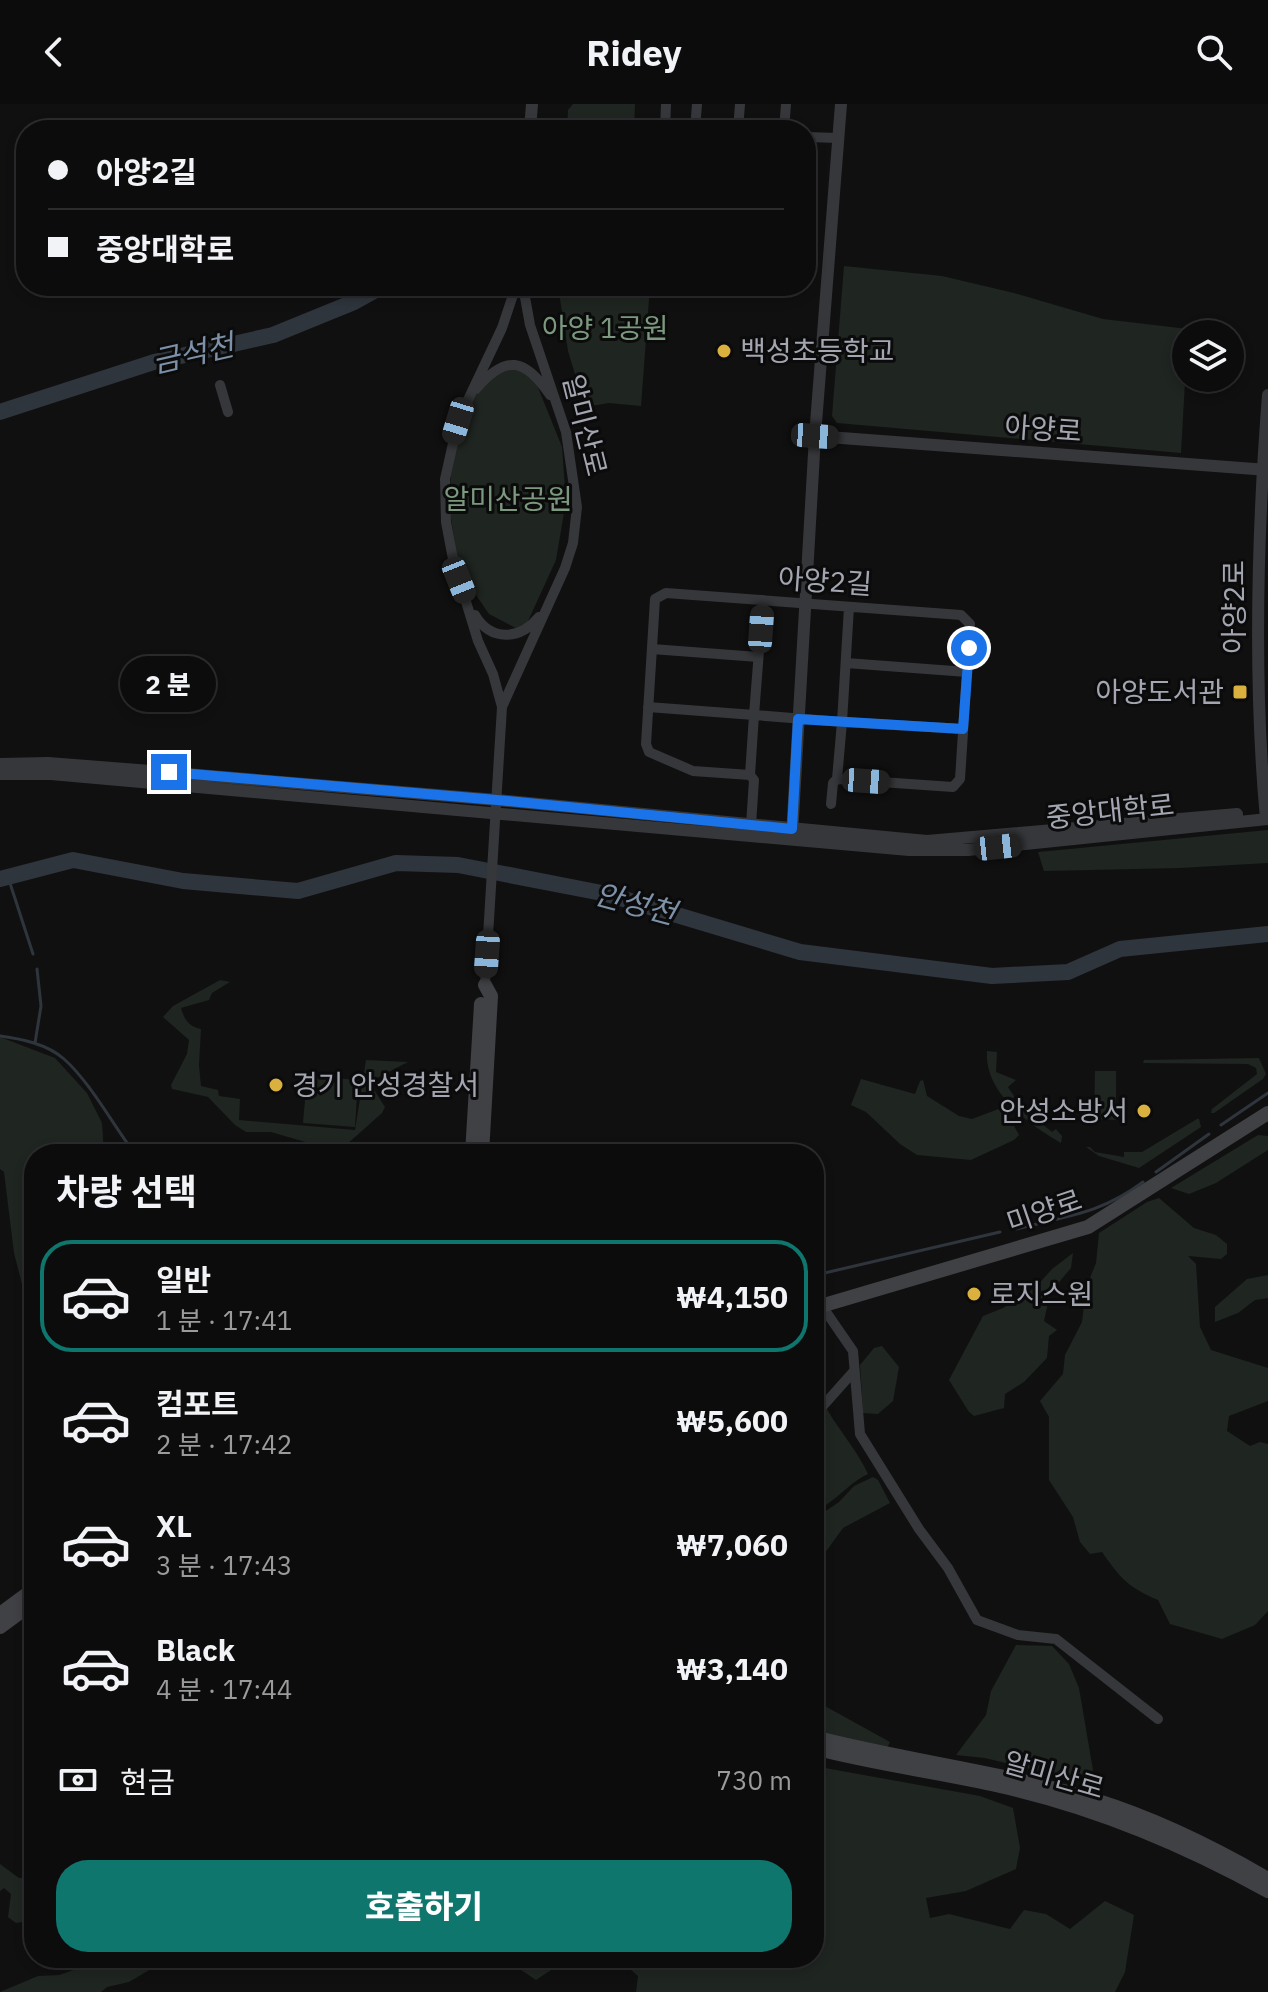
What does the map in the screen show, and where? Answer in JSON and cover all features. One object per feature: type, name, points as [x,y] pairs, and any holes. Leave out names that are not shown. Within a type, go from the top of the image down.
[{"type":"main road","points":[[473,1144],[481,995],[485,985]]},
{"type":"main road","points":[[483,1144],[491,996],[485,985]]},
{"type":"main road","name":"미양로","points":[[824,1305],[1088,1227],[1268,1113]]},
{"type":"main road","points":[[0,1614],[24,1596]]},
{"type":"main road","points":[[0,1627],[24,1609]]},
{"type":"main road","name":"알미산로","points":[[824,1739],[998,1775],[1098,1801],[1173,1829],[1268,1879]]},
{"type":"main road","name":"알미산로","points":[[824,1750],[1002,1786],[1077,1807],[1179,1845],[1268,1891]]},
{"type":"street","points":[[792,834],[815,436],[841,104]]},
{"type":"street","points":[[816,137],[839,138]]},
{"type":"street","name":"알미산로","points":[[485,985],[502,707],[453,559],[446,522],[445,479],[450,445],[467,400],[502,328],[513,296]]},
{"type":"street","name":"알미산로","points":[[502,707],[559,583],[573,543],[577,507],[566,432],[530,325],[525,296]]},
{"type":"street","points":[[467,400],[491,374],[510,364],[522,366],[538,377],[557,406]]},
{"type":"street","points":[[220,385],[228,412]]},
{"type":"street","name":"아양2로","points":[[1267,815],[1256,588],[1268,395]]},
{"type":"street","name":"아양로","points":[[815,436],[1265,470]]},
{"type":"street","points":[[459,580],[480,624],[494,633],[509,637],[523,632],[537,620],[559,583]]},
{"type":"street","name":"아양2길","points":[[750,775],[693,771],[649,752],[646,744],[655,599],[666,593],[961,615],[970,624],[960,779],[953,787],[837,779]]},
{"type":"street","points":[[751,825],[754,780],[750,775],[763,600]]},
{"type":"street","points":[[831,804],[833,783],[837,779],[849,607]]},
{"type":"street","points":[[652,649],[758,657]]},
{"type":"street","points":[[846,663],[967,672]]},
{"type":"street","points":[[648,707],[963,729]]},
{"type":"street","name":"중앙대학로","points":[[0,764],[63,764],[792,834],[927,841],[1267,815]]},
{"type":"street","name":"중앙대학로","points":[[0,774],[51,774],[751,825],[792,834]]},
{"type":"street","points":[[824,1315],[853,1351],[860,1434],[919,1529],[948,1568],[977,1620],[1018,1635],[1056,1639],[1158,1719]]},
{"type":"street","points":[[824,1405],[854,1371]]},
{"type":"green space","points":[[573,104],[635,104],[634,120],[568,120],[568,110]]},
{"type":"green space","points":[[844,266],[942,276],[1103,319],[1172,327],[1172,392],[1184,392],[1181,453],[837,423],[832,416]]},
{"type":"green space","name":"아양 1공원","points":[[560,296],[649,296],[641,406],[609,403],[585,407],[568,351]]},
{"type":"green space","name":"알미산공원","points":[[508,366],[533,375],[562,447],[566,501],[556,560],[523,632],[489,614],[459,570],[449,505],[452,454],[480,378]]},
{"type":"green space","points":[[1268,830],[1268,863],[1044,871],[1038,852]]},
{"type":"green space","points":[[220,980],[230,982],[212,993],[209,1000],[181,1008],[188,1022],[201,1029],[201,1086],[218,1090],[219,1096],[240,1099],[239,1120],[355,1130],[366,1060],[408,1062],[369,1082],[385,1107],[347,1144],[312,1144],[271,1132],[246,1132],[208,1097],[172,1089],[171,1085],[187,1054],[189,1040],[163,1017],[173,1006]]},
{"type":"green space","points":[[0,1037],[55,1058],[87,1093],[102,1123],[103,1144],[24,1144],[24,1292],[14,1253],[4,1172],[0,1169]]},
{"type":"green space","points":[[987,1051],[997,1052],[996,1072],[1016,1080],[1008,1087],[1013,1100],[1052,1132],[1056,1129],[1062,1136],[1061,1143],[1022,1116],[1000,1093],[988,1066]]},
{"type":"green space","points":[[1259,1058],[1266,1074],[1263,1079],[1214,1113],[1211,1113],[1212,1109],[1257,1074],[1256,1068],[1248,1064],[1143,1063],[1144,1060]]},
{"type":"green space","points":[[1095,1071],[1116,1071],[1116,1120],[1094,1119]]},
{"type":"green space","points":[[307,1076],[358,1080],[355,1127],[303,1123]]},
{"type":"green space","points":[[861,1079],[915,1094],[923,1080],[927,1096],[959,1116],[972,1119],[1004,1107],[1019,1135],[971,1160],[917,1155],[900,1144],[866,1112],[851,1105]]},
{"type":"green space","points":[[1197,1119],[1201,1127],[1139,1168],[1099,1156],[1086,1147],[1095,1152],[1124,1157],[1124,1152],[1142,1152]]},
{"type":"green space","points":[[1258,1135],[1268,1136],[1268,1150],[1216,1183],[1189,1194],[1171,1188]]},
{"type":"green space","points":[[1159,1198],[1194,1228],[1216,1235],[1227,1244],[1227,1254],[1221,1259],[1188,1256],[1196,1264],[1200,1327],[1211,1350],[1268,1368],[1268,1401],[1229,1416],[1227,1431],[1250,1446],[1260,1442],[1268,1444],[1268,1611],[1255,1625],[1222,1639],[1170,1624],[1158,1600],[1126,1581],[1102,1552],[1090,1554],[1080,1542],[1073,1517],[1049,1480],[1049,1417],[1040,1401],[1063,1374],[1065,1355],[1082,1322],[1086,1288],[1096,1263],[1099,1233],[1147,1202]]},
{"type":"green space","points":[[1073,1253],[1071,1268],[1050,1293],[1044,1321],[1057,1330],[1049,1336],[1047,1358],[1024,1382],[1005,1394],[1004,1408],[974,1416],[949,1380],[983,1316],[1003,1308],[1035,1288],[1052,1269]]},
{"type":"green space","points":[[1268,1275],[1268,1298],[1255,1300],[1238,1313],[1215,1322],[1215,1307],[1247,1279]]},
{"type":"green space","points":[[882,1346],[899,1367],[893,1401],[878,1414],[863,1413],[860,1365],[874,1348]]},
{"type":"green space","points":[[827,1409],[868,1474],[826,1505],[824,1503],[824,1412]]},
{"type":"green space","points":[[873,1477],[878,1480],[890,1503],[843,1528],[824,1554],[824,1512],[854,1486]]},
{"type":"green space","points":[[1016,1645],[1052,1646],[1069,1664],[1079,1688],[1094,1776],[1087,1773],[1088,1783],[985,1758],[956,1755],[986,1715],[991,1691]]},
{"type":"green space","points":[[824,1706],[890,1742],[887,1748],[824,1733]]},
{"type":"green space","points":[[824,1768],[980,1796],[1013,1808],[1020,1848],[1016,1869],[966,1891],[926,1898],[930,1918],[949,1914],[1010,1929],[1024,1910],[1046,1914],[1070,1929],[1105,1901],[1134,1915],[1125,1972],[1115,1992],[636,1992],[638,1976],[629,1968],[824,1968]]},
{"type":"green space","points":[[0,1864],[19,1878],[24,1878],[24,1922],[16,1923],[8,1917],[11,1894],[4,1888],[0,1891]]},
{"type":"green space","points":[[79,1968],[153,1968],[129,1982],[107,1987],[101,1992],[0,1992],[38,1976],[59,1975]]},
{"type":"green space","points":[[518,1968],[554,1968],[536,1980]]},
{"type":"waterway","name":"금석천","points":[[0,412],[154,362],[273,335],[365,296]]},
{"type":"waterway","name":"안성천","points":[[0,879],[73,860],[183,881],[298,891],[396,863],[458,865],[607,894],[800,952],[992,976],[1068,972],[1120,949],[1268,934]]},
{"type":"waterway","points":[[8,877],[33,954]]},
{"type":"waterway","points":[[35,1043],[41,1006],[37,969]]},
{"type":"waterway","points":[[0,1036],[42,1046],[64,1059],[74,1068],[128,1144]]},
{"type":"waterway","points":[[1221,1125],[1268,1093]]},
{"type":"waterway","points":[[1156,1172],[1209,1134]]},
{"type":"waterway","points":[[1016,1229],[1097,1208],[1143,1182]]},
{"type":"waterway","points":[[824,1273],[1000,1232]]},
{"type":"place","name":"백성초등학교","points":[[724,351]]},
{"type":"place","name":"아양도서관","points":[[1240,692]]},
{"type":"place","name":"경기 안성경찰서","points":[[276,1085]]},
{"type":"place","name":"안성소방서","points":[[1144,1111]]},
{"type":"place","name":"로지스원","points":[[974,1294]]},
{"type":"route","points":[[169,772],[792,829],[798,719],[963,729],[969,648]]}]
